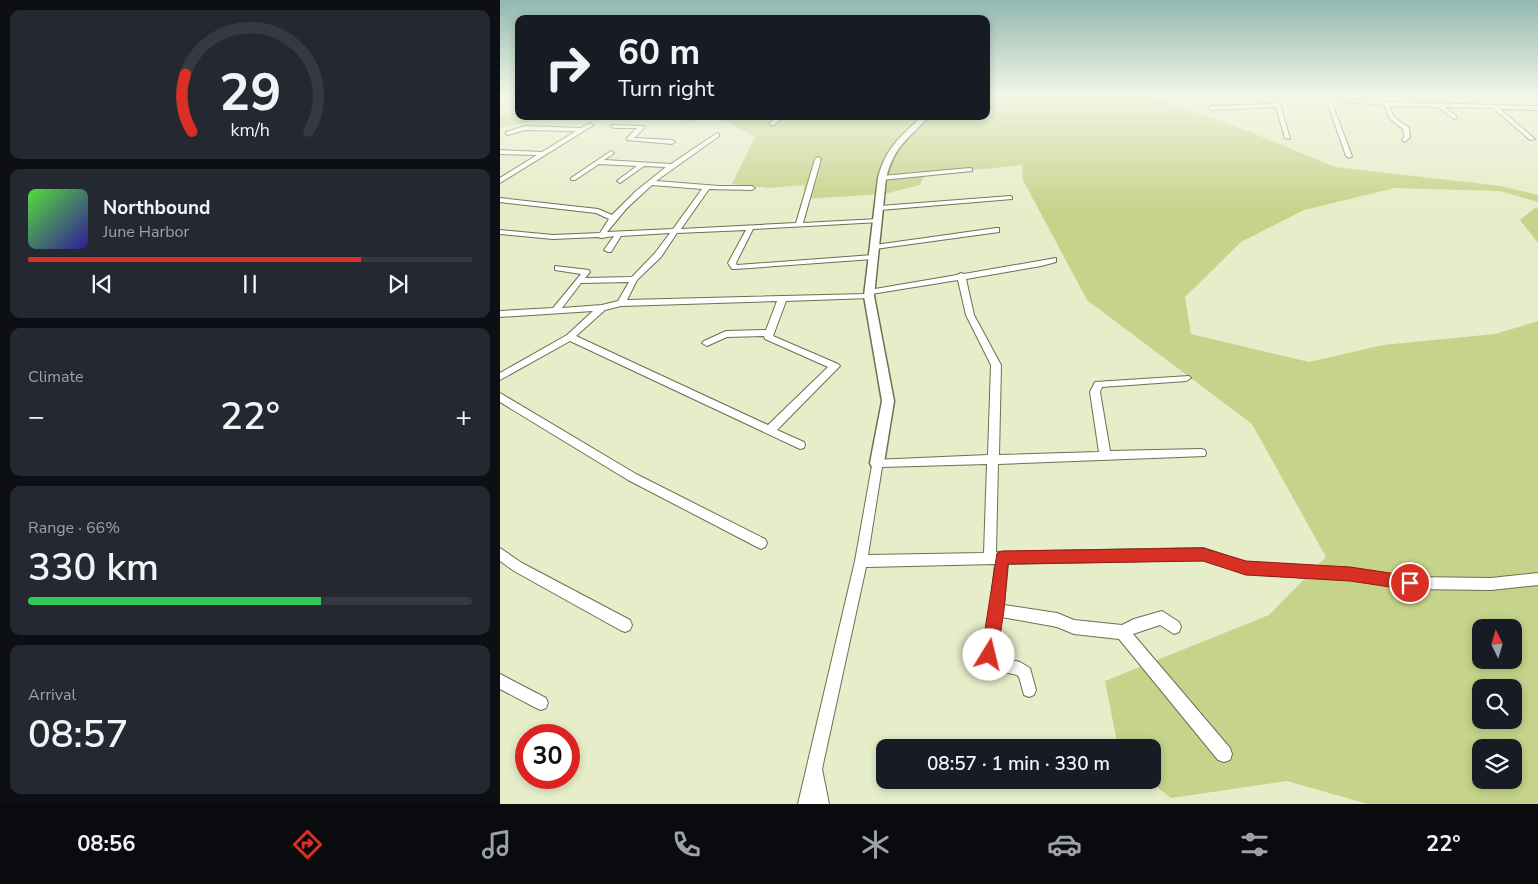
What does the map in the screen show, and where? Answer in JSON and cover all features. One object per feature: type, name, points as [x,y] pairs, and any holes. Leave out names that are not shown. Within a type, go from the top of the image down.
[{"type":"street","points":[[500,181],[576,134]]},
{"type":"street","points":[[635,134],[629,139],[672,142]]},
{"type":"street","points":[[601,236],[612,218],[673,166],[717,134]]},
{"type":"street","points":[[806,804],[860,561],[888,401],[869,294],[882,178],[887,159],[907,134]]},
{"type":"street","points":[[1287,134],[1288,138]]},
{"type":"street","points":[[1341,134],[1349,156]]},
{"type":"street","points":[[1404,140],[1407,137],[1407,134]]},
{"type":"street","points":[[1526,134],[1532,139]]},
{"type":"street","points":[[500,152],[544,154]]},
{"type":"street","points":[[573,179],[611,153]]},
{"type":"street","points":[[799,225],[818,159]]},
{"type":"street","points":[[599,162],[673,166]]},
{"type":"street","points":[[620,181],[643,164]]},
{"type":"street","points":[[882,178],[970,170]]},
{"type":"street","points":[[653,183],[752,188]]},
{"type":"street","points":[[621,302],[634,279],[658,255],[707,187]]},
{"type":"street","points":[[880,208],[1010,198]]},
{"type":"street","points":[[500,200],[598,211],[612,218]]},
{"type":"street","points":[[500,232],[553,237],[601,236],[878,221]]},
{"type":"street","points":[[751,227],[732,263],[735,267],[874,252],[996,230]]},
{"type":"street","points":[[608,250],[618,234]]},
{"type":"street","points":[[500,314],[557,309],[602,308],[621,302],[782,300],[869,294],[961,275],[1041,264],[1052,260]]},
{"type":"street","points":[[557,309],[586,272],[558,268]]},
{"type":"street","points":[[961,275],[970,315],[996,365],[994,459],[997,610],[989,655],[992,663],[1020,669],[1025,673],[1029,690]]},
{"type":"street","points":[[580,280],[634,279]]},
{"type":"street","points":[[770,430],[835,366],[771,339],[768,336],[782,300]]},
{"type":"street","points":[[500,376],[570,337],[602,308]]},
{"type":"street","points":[[707,343],[726,334],[769,333]]},
{"type":"street","points":[[570,337],[800,445]]},
{"type":"street","points":[[1105,456],[1095,392],[1098,384],[1186,378]]},
{"type":"street","points":[[500,397],[632,477],[761,543]]},
{"type":"street","points":[[877,463],[1201,453]]},
{"type":"street","points":[[500,554],[518,567],[625,625]]},
{"type":"street","points":[[860,561],[1203,554],[1246,568],[1350,574],[1410,583],[1491,584],[1538,579]]},
{"type":"street","points":[[997,610],[1057,620],[1074,627],[1122,632],[1134,626],[1162,618],[1174,626]]},
{"type":"street","points":[[1122,632],[1224,754]]},
{"type":"street","points":[[500,681],[541,703]]},
{"type":"street","points":[[815,768],[821,804]]},
{"type":"green space","points":[[749,134],[1254,134],[1335,167],[1501,186],[1538,195],[1538,202],[1500,191],[1395,188],[1304,210],[1241,242],[1185,297],[1191,334],[1309,362],[1383,345],[1495,334],[1538,321],[1538,804],[1368,804],[1287,781],[1171,798],[1160,789],[1161,739],[1116,739],[1105,681],[1269,615],[1326,557],[1252,424],[1087,300],[1023,180],[1022,165],[924,175],[920,185],[884,194],[804,199],[804,185],[768,188],[732,184],[755,137]]},
{"type":"green space","points":[[1535,208],[1538,209],[1538,243],[1520,220]]},
{"type":"route","points":[[989,655],[997,610],[1002,558],[1203,554],[1246,568],[1350,574],[1410,583]]}]
